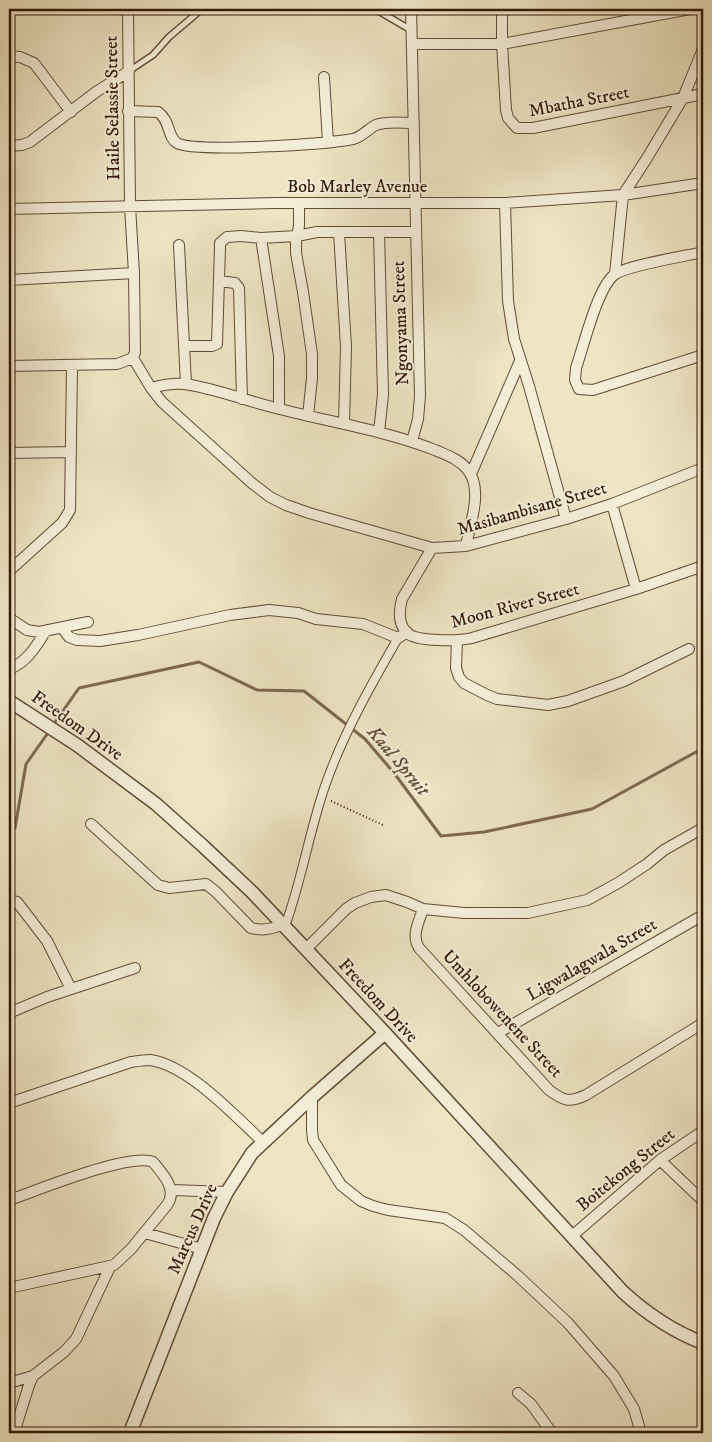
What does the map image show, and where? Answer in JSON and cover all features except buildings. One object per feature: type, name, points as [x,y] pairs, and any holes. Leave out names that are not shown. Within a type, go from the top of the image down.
[{"type":"street","name":"Haile Selassie Street","points":[[128,9],[130,206]]},
{"type":"street","name":"Ngonyama Street","points":[[410,9],[420,396],[418,419],[412,441]]},
{"type":"street","points":[[502,9],[502,44]]},
{"type":"street","points":[[412,44],[502,44],[690,9]]},
{"type":"street","name":"Mbatha Street","points":[[502,44],[506,110],[508,118],[517,128],[533,128],[703,94]]},
{"type":"street","points":[[703,49],[683,98],[622,195],[615,274],[603,291],[576,368],[575,380],[579,389],[593,390],[703,355]]},
{"type":"street","points":[[9,56],[20,57],[34,63],[71,112]]},
{"type":"street","points":[[9,146],[30,142],[107,84],[129,71]]},
{"type":"street","points":[[324,77],[328,142]]},
{"type":"street","points":[[128,111],[158,112],[166,120],[171,137],[175,142],[182,145],[202,147],[286,146],[328,142],[357,138],[378,124],[414,123]]},
{"type":"street","name":"Bob Marley Avenue","points":[[9,209],[299,203],[505,203],[622,195],[703,183]]},
{"type":"street","points":[[299,203],[299,226],[295,246],[296,258],[312,354],[312,378],[308,416]]},
{"type":"street","points":[[505,203],[508,301],[514,338],[566,519]]},
{"type":"street","points":[[9,366],[117,364],[133,358],[135,352],[134,273],[130,206]]},
{"type":"street","points":[[184,346],[212,346],[217,344],[220,247],[223,239],[241,236],[261,238],[297,236],[317,232],[415,232]]},
{"type":"street","points":[[339,232],[346,347],[344,424]]},
{"type":"street","points":[[379,232],[383,396],[379,432]]},
{"type":"street","points":[[261,238],[280,364],[279,409]]},
{"type":"street","points":[[179,246],[186,384]]},
{"type":"street","points":[[615,274],[703,252]]},
{"type":"street","points":[[9,280],[134,273]]},
{"type":"street","points":[[219,282],[235,283],[239,288],[242,399]]},
{"type":"street","name":"Masibambisane Street","points":[[133,358],[162,402],[270,497],[309,513],[432,548],[466,546],[566,519],[612,504],[703,468]]},
{"type":"street","points":[[471,474],[520,361]]},
{"type":"street","points":[[9,571],[62,523],[68,515],[71,504],[72,366]]},
{"type":"street","points":[[151,388],[168,384],[186,384],[279,409],[379,432],[412,441],[450,456],[461,463],[471,474],[476,492],[466,546]]},
{"type":"street","points":[[9,453],[71,452]]},
{"type":"street","points":[[612,504],[636,589]]},
{"type":"street","points":[[91,824],[158,885],[169,888],[206,884],[251,928],[258,930],[271,929],[284,925],[293,904],[322,797],[331,771],[354,718],[402,635],[400,606],[432,548]]},
{"type":"street","name":"Moon River Street","points":[[62,628],[70,637],[77,640],[100,641],[155,632],[239,613],[269,610],[298,613],[316,619],[363,624],[402,635],[457,640],[472,638],[636,589],[703,566]]},
{"type":"street","points":[[9,618],[27,630],[45,632],[88,622]]},
{"type":"street","points":[[9,669],[19,664],[28,656],[45,632]]},
{"type":"street","points":[[457,640],[456,668],[459,677],[464,683],[497,699],[548,705],[560,704],[624,681],[689,649]]},
{"type":"street","name":"Freedom Drive","points":[[14,704],[77,745],[173,818],[284,925],[636,1304],[672,1329],[703,1342]]},
{"type":"street","points":[[306,949],[346,910],[370,896],[386,895],[423,910],[464,913],[520,914],[575,903],[595,896],[618,883],[664,850],[703,828]]},
{"type":"street","points":[[9,904],[12,901],[17,902],[41,931],[71,989]]},
{"type":"street","name":"Umhlobowenene Street","points":[[423,910],[416,932],[417,945],[549,1090],[563,1099],[569,1100],[586,1095],[703,1024]]},
{"type":"street","name":"Ligwalagwala Street","points":[[498,1033],[703,915]]},
{"type":"street","points":[[9,1013],[47,997],[135,968]]},
{"type":"street","name":"Marcus Drive","points":[[130,1433],[214,1218],[227,1192],[248,1159],[263,1142],[312,1096],[385,1034]]},
{"type":"street","points":[[9,1103],[131,1062],[150,1060],[164,1064],[191,1078],[263,1142]]},
{"type":"street","points":[[312,1096],[313,1140],[342,1185],[360,1201],[373,1206],[445,1218],[464,1230],[517,1274],[568,1323],[614,1376],[634,1409],[641,1433]]},
{"type":"street","name":"Boitekong Street","points":[[572,1236],[660,1160],[703,1131]]},
{"type":"street","points":[[9,1200],[118,1164],[141,1159],[153,1162],[172,1190],[170,1201],[145,1233],[124,1256],[110,1266],[9,1288]]},
{"type":"street","points":[[660,1160],[703,1201]]},
{"type":"street","points":[[172,1190],[227,1192]]},
{"type":"street","points":[[145,1233],[202,1248]]},
{"type":"street","points":[[9,1384],[33,1376],[64,1352],[76,1339],[110,1266]]},
{"type":"street","points":[[14,1433],[33,1376]]},
{"type":"street","points":[[518,1393],[531,1404],[552,1433]]},
{"type":"lane","points":[[129,71],[153,55],[169,37],[202,9]]},
{"type":"lane","points":[[375,9],[411,30]]},
{"type":"path","points":[[322,797],[383,824]]},
{"type":"waterway","name":"Kaal Spruit","points":[[53,725],[79,688],[199,662],[257,690],[304,691],[365,739],[394,773],[441,836],[484,832],[592,809],[696,752],[703,750]]},
{"type":"waterway","name":"Kaal Spruit","points":[[9,833],[15,828],[26,764],[50,730]]}]
